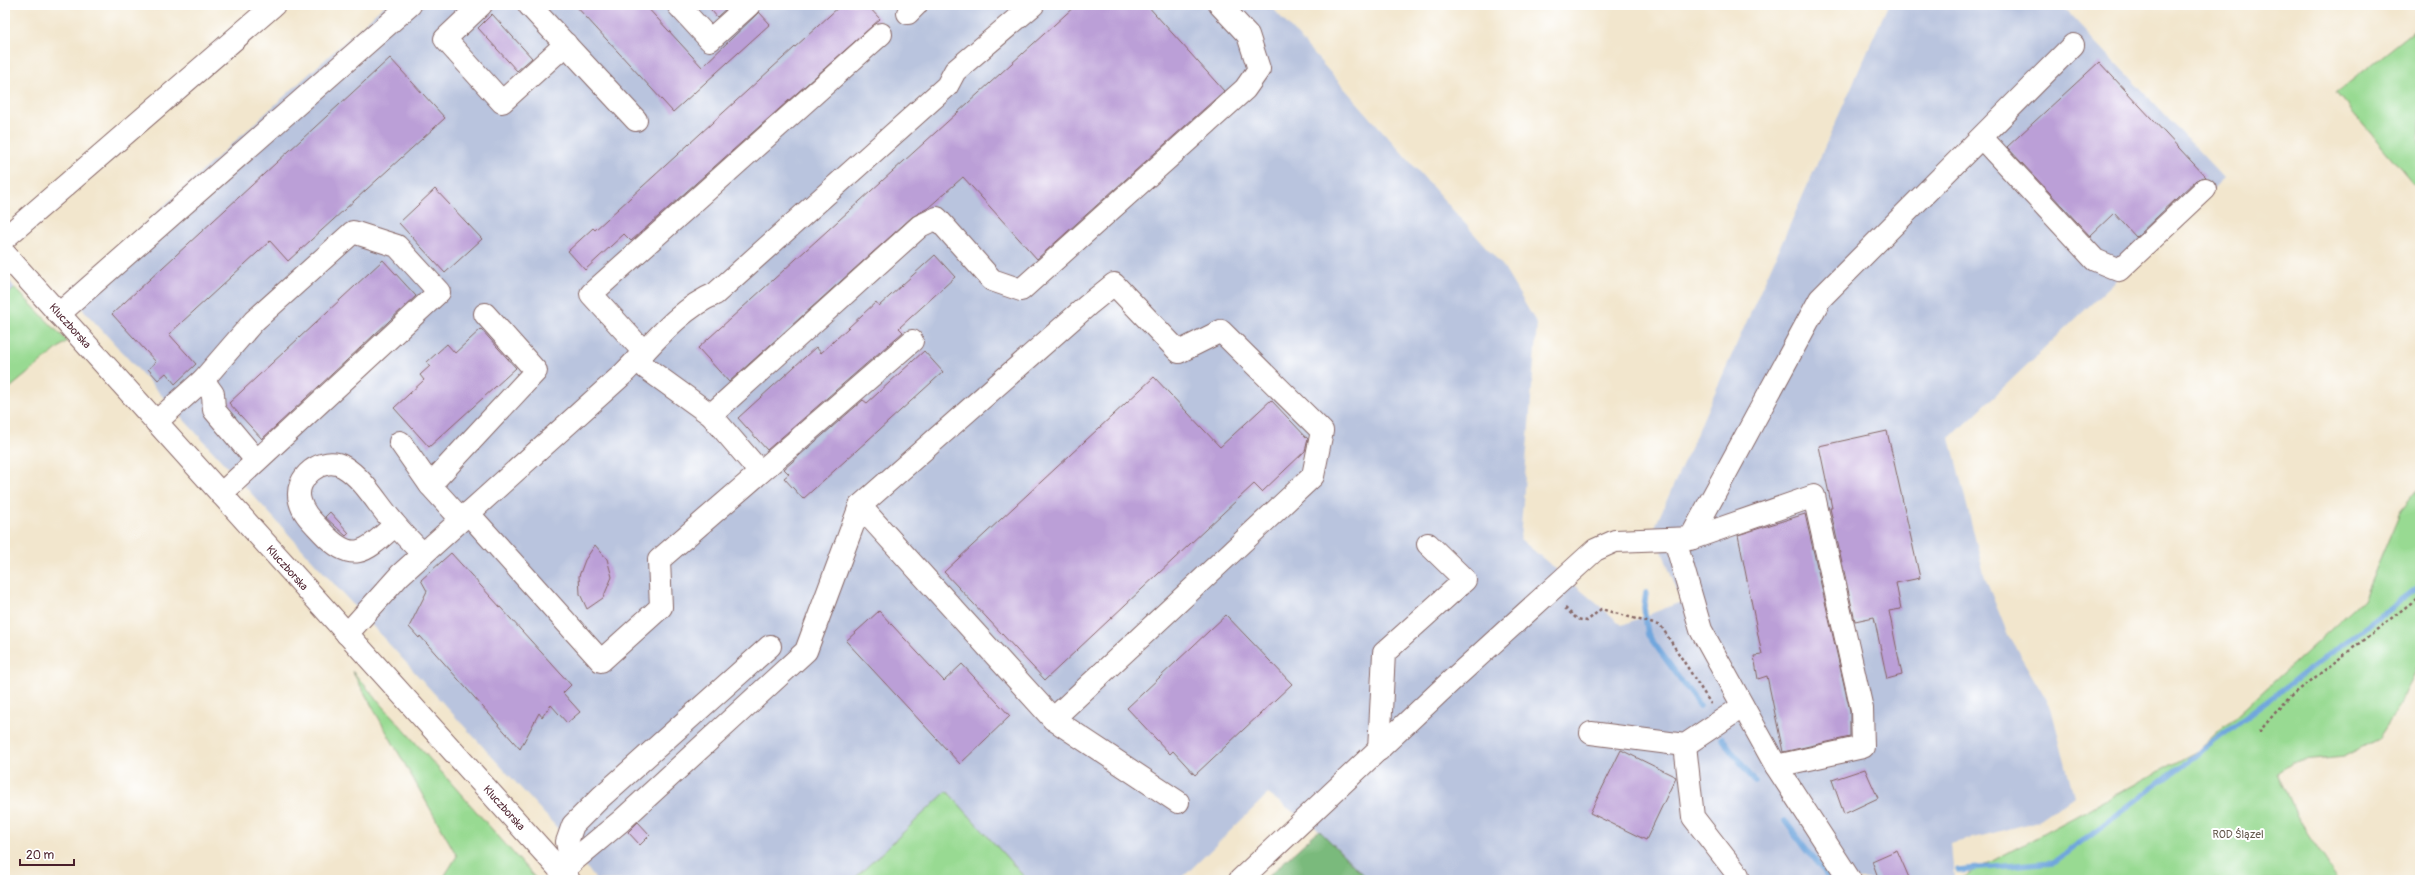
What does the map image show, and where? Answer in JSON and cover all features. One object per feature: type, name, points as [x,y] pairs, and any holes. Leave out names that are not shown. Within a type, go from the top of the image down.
[{"type":"street","points":[[5,238],[274,5]]},
{"type":"street","points":[[59,314],[410,5]]},
{"type":"street","points":[[481,5],[445,39],[502,102],[566,44]]},
{"type":"street","points":[[529,5],[636,120]]},
{"type":"street","points":[[678,5],[710,40],[749,5]]},
{"type":"street","points":[[347,634],[400,575],[700,300],[715,294],[947,86],[954,71],[1033,5]]},
{"type":"street","points":[[711,415],[920,226],[937,218],[992,280],[1021,290],[1239,95],[1259,69],[1248,35],[1220,5]]},
{"type":"street","points":[[760,472],[711,415],[646,368],[641,355],[591,294],[881,34]]},
{"type":"street","points":[[1850,880],[1776,766],[1742,707],[1701,630],[1682,539],[1820,299],[2073,45]]},
{"type":"street","points":[[1982,138],[2095,260],[2119,270],[2205,189]]},
{"type":"street","points":[[156,422],[203,380],[254,321],[353,232],[397,246],[439,292],[221,494]]},
{"type":"street","name":"Kluczborska","points":[[5,254],[347,634],[567,872]]},
{"type":"street","points":[[567,872],[806,651],[860,506],[1082,310],[1114,284],[1179,352],[1221,331],[1322,431],[1313,476],[1053,719]]},
{"type":"street","points":[[430,485],[536,371],[485,314]]},
{"type":"street","points":[[400,442],[430,485],[465,516],[601,661],[662,607],[659,560],[912,341]]},
{"type":"street","points":[[203,380],[213,394],[214,410],[256,460]]},
{"type":"street","points":[[1240,880],[1449,683],[1595,550],[1615,540],[1682,539],[1814,496],[1862,708],[1862,747],[1776,766]]},
{"type":"street","points":[[860,506],[1053,719],[1178,802]]},
{"type":"street","points":[[395,525],[423,554]]},
{"type":"street","points":[[1379,750],[1384,653],[1465,580],[1428,544]]},
{"type":"street","points":[[567,872],[567,842],[573,825],[770,646]]},
{"type":"street","points":[[1591,733],[1685,746],[1742,707]]},
{"type":"street","points":[[1685,746],[1693,817],[1738,875]]},
{"type":"path","points":[[2259,732],[2286,700],[2420,596]]},
{"type":"path","points":[[1565,608],[1577,620],[1587,622],[1601,609],[1661,626],[1714,708]]},
{"type":"shaded area","points":[[385,5],[1270,5],[1502,265],[1537,324],[1520,539],[1622,625],[1681,602],[1654,529],[1888,5],[2061,5],[2224,178],[1950,438],[1985,578],[2008,635],[2051,708],[2074,796],[2039,821],[1951,844],[1954,880],[1368,880],[1319,830],[1268,794],[1180,880],[1027,880],[947,792],[853,880],[596,880],[560,831],[68,293]]},
{"type":"shaded area","points":[[5,275],[15,288],[5,298]]},
{"type":"green space","points":[[2420,26],[2420,191],[2336,93]]},
{"type":"green space","points":[[15,288],[67,341],[5,392],[5,298]]},
{"type":"green space","name":"ROD Ślązel","points":[[2420,487],[2420,660],[2401,704],[2378,739],[2343,757],[2292,762],[2277,773],[2297,817],[2338,880],[1957,880],[2199,750],[2363,600],[2400,512]]},
{"type":"green space","points":[[352,671],[537,880],[442,880],[457,856]]},
{"type":"green space","points":[[947,791],[1027,880],[853,880]]},
{"type":"green space","points":[[1319,830],[1368,880],[1264,880]]},
{"type":"building","points":[[575,5],[645,5],[702,67],[759,12],[770,24],[673,112]]},
{"type":"building","points":[[707,5],[730,5],[717,17]]},
{"type":"building","points":[[841,5],[867,5],[880,19],[631,241],[624,234],[585,270],[568,251],[593,228],[595,230]]},
{"type":"building","points":[[1076,5],[1147,5],[1224,91],[1037,259],[963,177],[928,208],[912,217],[729,382],[698,348]]},
{"type":"building","points":[[492,14],[532,58],[517,71],[478,28]]},
{"type":"building","points":[[390,58],[445,118],[288,261],[270,241],[169,334],[196,364],[175,384],[166,373],[158,380],[148,369],[156,362],[112,314]]},
{"type":"building","points":[[2099,62],[2206,177],[2196,180],[2136,237],[2114,213],[2090,236],[2007,147]]},
{"type":"building","points":[[435,189],[482,239],[445,273],[399,223]]},
{"type":"building","points":[[935,255],[955,277],[899,328],[903,332],[767,450],[738,418],[816,347],[821,353],[876,302],[879,306]]},
{"type":"building","points":[[383,260],[416,296],[262,439],[229,403]]},
{"type":"building","points":[[481,329],[516,368],[429,447],[394,408],[424,380],[420,375],[430,366],[427,362],[447,344],[455,353]]},
{"type":"building","points":[[924,351],[943,372],[803,499],[784,478],[789,474],[784,469],[863,400],[867,403]]},
{"type":"building","points":[[1154,377],[1220,447],[1271,400],[1308,439],[1305,451],[1262,492],[1254,484],[1045,680],[944,572]]},
{"type":"building","points":[[1887,431],[1920,578],[1896,583],[1901,609],[1889,611],[1902,675],[1887,679],[1874,617],[1855,621],[1830,508],[1832,508],[1819,446]]},
{"type":"building","points":[[330,512],[349,533],[346,536],[325,517]]},
{"type":"building","points":[[1805,514],[1850,711],[1850,737],[1783,752],[1767,676],[1758,679],[1754,656],[1762,655],[1738,535]]},
{"type":"building","points":[[595,545],[607,559],[612,577],[603,598],[587,609],[580,594],[579,576],[585,560]]},
{"type":"building","points":[[451,553],[571,685],[563,693],[580,712],[567,723],[551,705],[542,717],[539,713],[520,749],[420,636],[419,638],[409,627],[427,591],[421,580]]},
{"type":"building","points":[[879,611],[944,681],[962,664],[1010,716],[960,764],[846,641]]},
{"type":"building","points":[[1226,615],[1292,684],[1195,775],[1173,751],[1170,754],[1127,708]]},
{"type":"building","points":[[1621,750],[1676,777],[1646,840],[1590,813]]},
{"type":"building","points":[[1865,769],[1878,798],[1844,814],[1832,780]]},
{"type":"building","points":[[638,822],[650,835],[640,845],[628,832]]},
{"type":"building","points":[[1897,850],[1910,880],[1879,880],[1872,861]]},
{"type":"waterway","points":[[1958,870],[2054,862],[2420,586]]},
{"type":"waterway","points":[[1646,593],[1644,607],[1648,635],[1700,706]]},
{"type":"waterway","points":[[1722,738],[1755,782]]},
{"type":"waterway","points":[[1785,821],[1830,880]]}]
